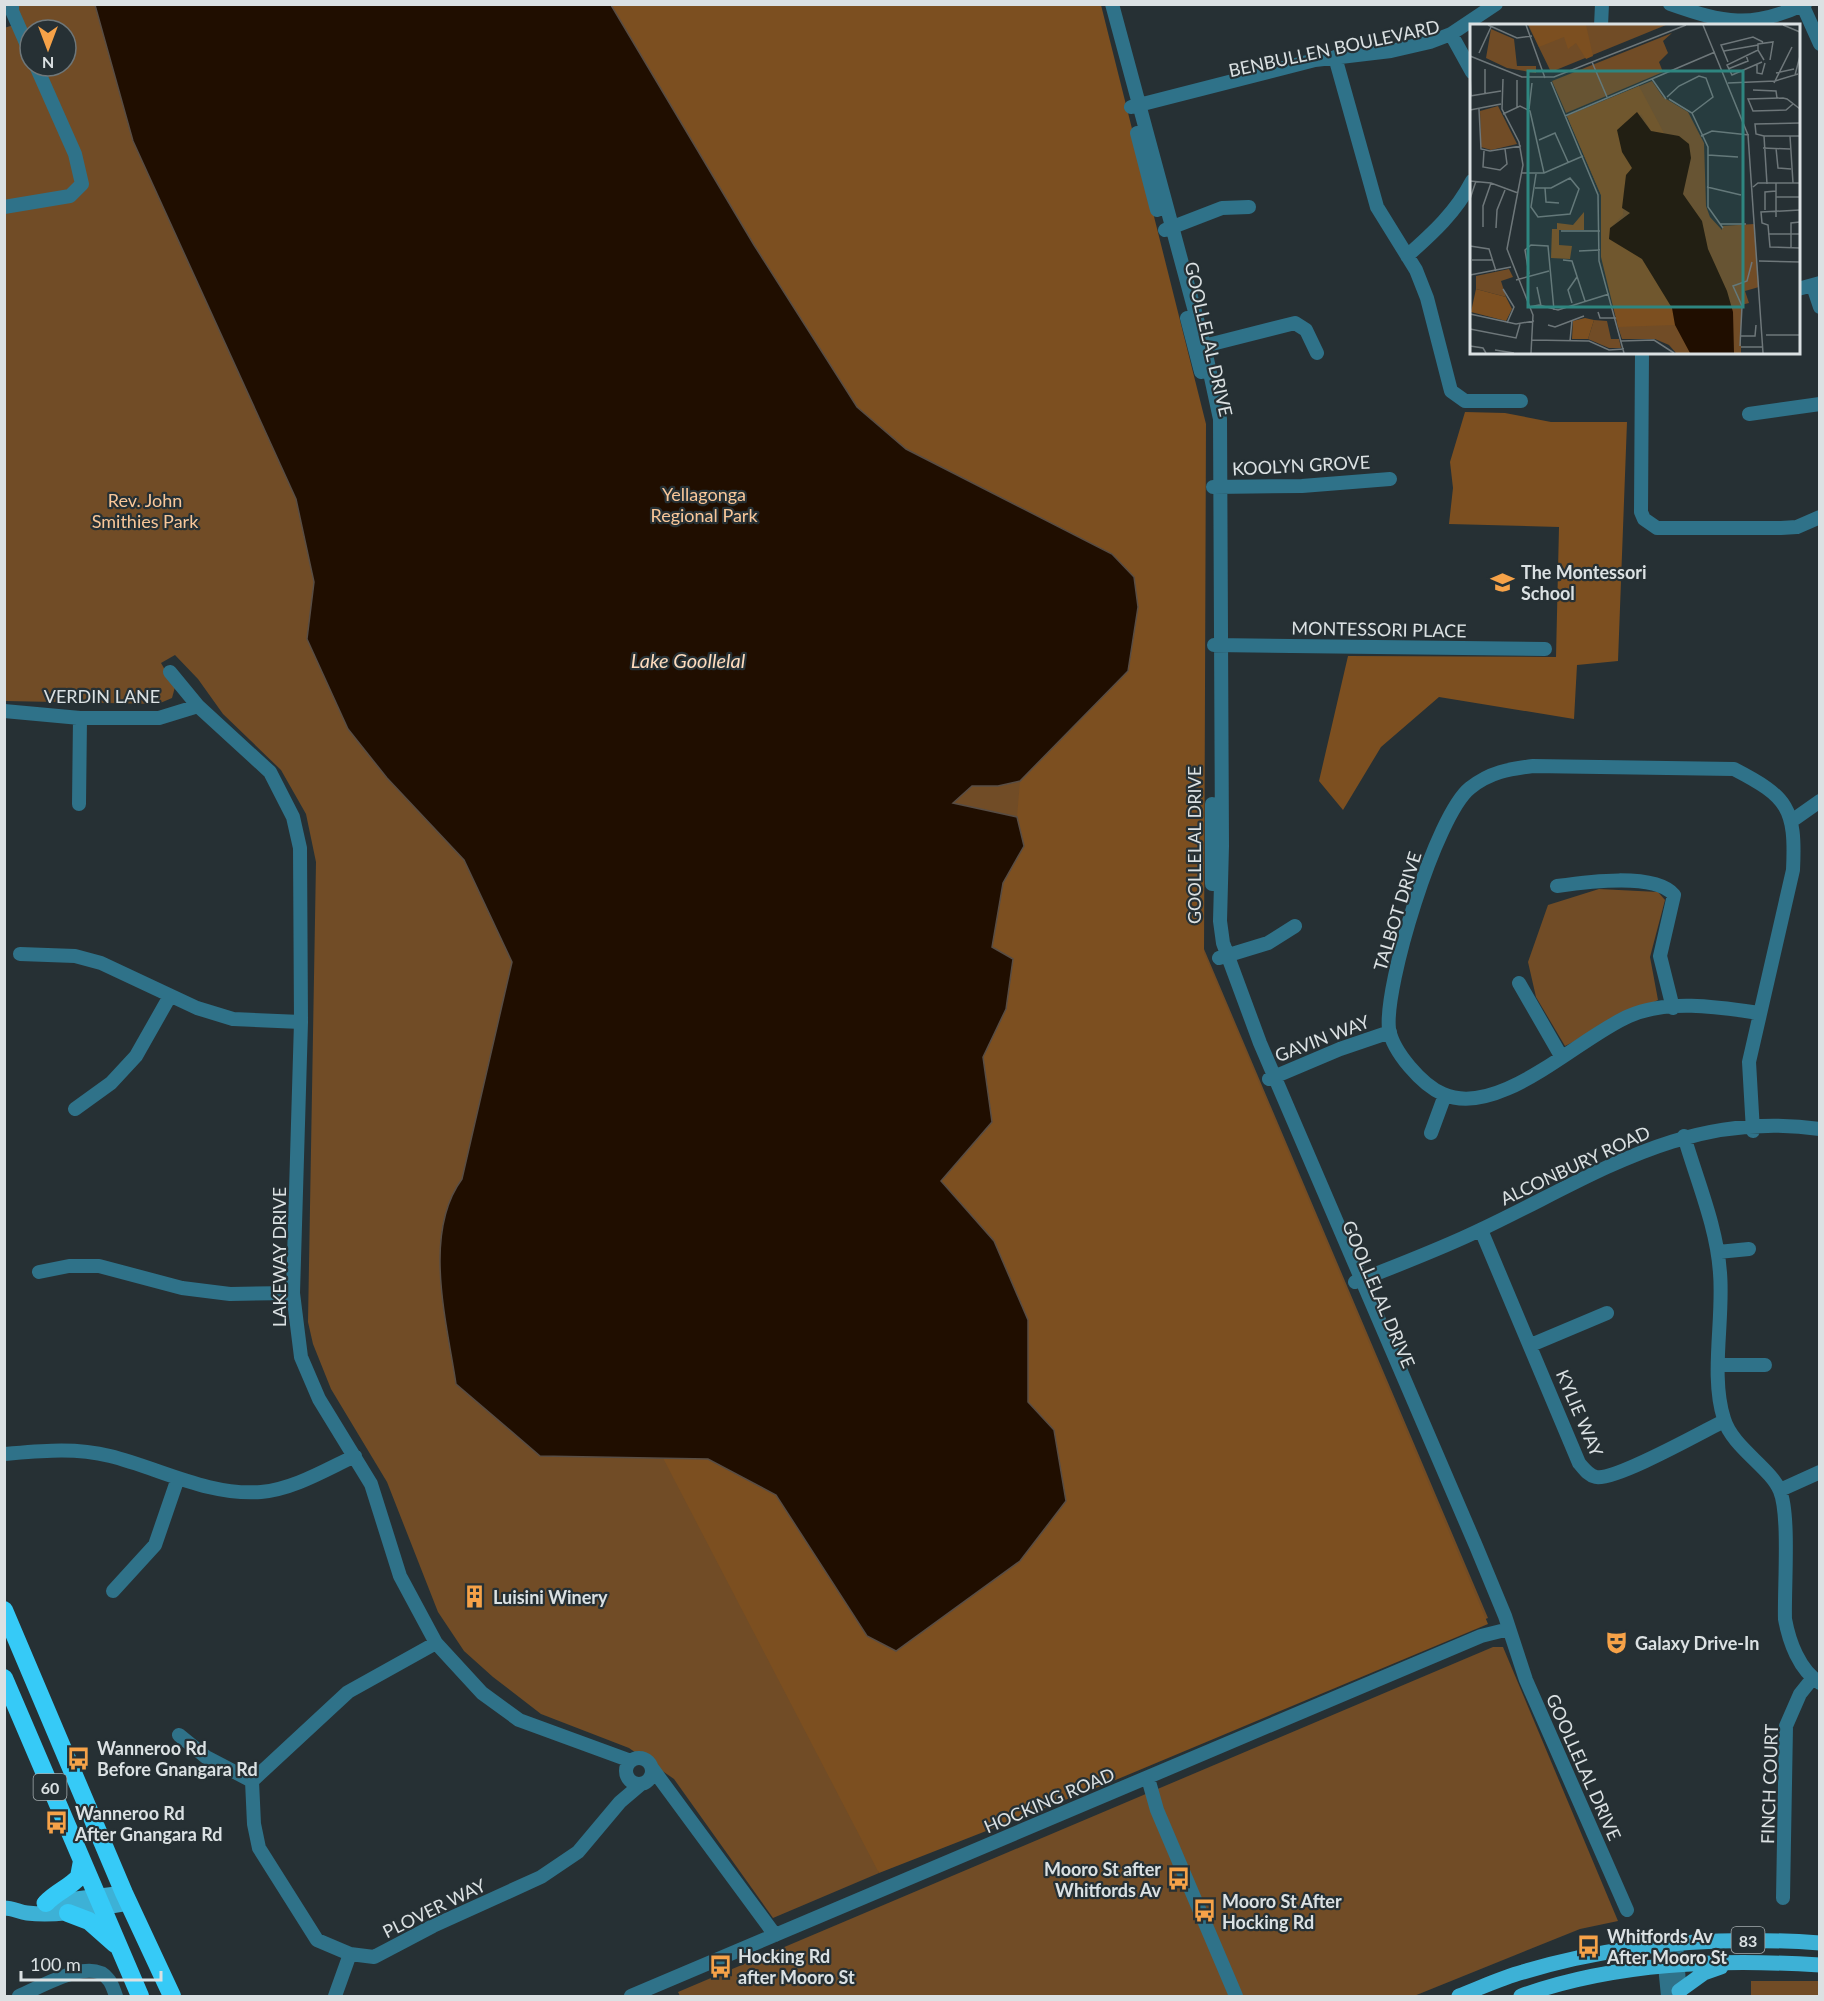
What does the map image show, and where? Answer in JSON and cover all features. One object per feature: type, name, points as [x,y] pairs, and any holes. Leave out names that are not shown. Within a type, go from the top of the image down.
[{"type":"highway","name":"60","points":[[4,1610],[127,1898],[172,1996]]},
{"type":"highway","name":"60","points":[[4,1678],[140,1996]]},
{"type":"highway","points":[[46,1903],[59,1890],[68,1887],[79,1877],[82,1860]]},
{"type":"highway","points":[[68,1913],[89,1921],[121,1949]]},
{"type":"main road","points":[[9,1908],[22,1904],[99,1902],[127,1898]]},
{"type":"main road","points":[[9,1908],[25,1913],[68,1913],[99,1902]]},
{"type":"main road","name":"83","points":[[1459,1996],[1523,1972],[1601,1954],[1669,1945],[1761,1940],[1820,1943]]},
{"type":"main road","points":[[1676,1995],[1704,1973],[1732,1963]]},
{"type":"main road","name":"83","points":[[1521,1996],[1573,1982],[1671,1965],[1732,1963],[1820,1965]]},
{"type":"street","points":[[12,4],[12,12],[18,25]]},
{"type":"street","name":"GOOLLELAL DRIVE","points":[[1104,4],[1136,110],[1220,419],[1216,645],[1222,957],[1260,1042],[1272,1077],[1526,1680],[1627,1910]]},
{"type":"street","name":"GOOLLELAL DRIVE","points":[[1112,4],[1136,110]]},
{"type":"street","name":"BENBULLEN BOULEVARD","points":[[1453,37],[1496,4]]},
{"type":"street","points":[[1479,24],[1507,4]]},
{"type":"street","points":[[1601,24],[1602,4]]},
{"type":"street","points":[[1670,4],[1710,18],[1748,22],[1805,5]]},
{"type":"street","points":[[1690,4],[1710,18],[1745,16],[1785,4]]},
{"type":"street","points":[[1805,5],[1820,22]]},
{"type":"street","points":[[1805,5],[1820,44]]},
{"type":"street","name":"BENBULLEN BOULEVARD","points":[[1136,110],[1336,60],[1413,47],[1453,37],[1470,29]]},
{"type":"street","points":[[1453,37],[1470,68]]},
{"type":"street","points":[[1336,60],[1377,207],[1407,256],[1427,298],[1451,391],[1464,402],[1521,401]]},
{"type":"street","points":[[4,207],[70,196],[82,184],[75,154],[41,78]]},
{"type":"street","points":[[1407,256],[1444,223],[1470,185]]},
{"type":"street","points":[[1168,229],[1222,208],[1249,207]]},
{"type":"street","points":[[1800,288],[1816,284],[1820,307]]},
{"type":"street","points":[[1200,347],[1294,323],[1306,330],[1317,353]]},
{"type":"street","points":[[1642,354],[1641,512],[1650,524],[1657,528],[1789,528],[1820,517]]},
{"type":"street","points":[[1749,414],[1820,404]]},
{"type":"street","name":"KOOLYN GROVE","points":[[1217,487],[1302,486],[1390,479]]},
{"type":"street","name":"MONTESSORI PLACE","points":[[1216,645],[1545,649]]},
{"type":"street","name":"LAKEWAY DRIVE","points":[[170,672],[198,706],[270,772],[293,817],[300,848],[301,1022],[293,1293],[301,1357],[319,1399],[371,1484],[400,1576],[436,1643],[482,1693],[519,1720],[613,1755],[628,1769]]},
{"type":"street","name":"VERDIN LANE","points":[[4,711],[81,718],[159,718],[198,706]]},
{"type":"street","points":[[79,804],[81,718]]},
{"type":"street","name":"TALBOT DRIVE","points":[[1389,1032],[1389,1002],[1426,870],[1458,801],[1469,789],[1503,769],[1533,766],[1734,769],[1763,784],[1784,805],[1793,820]]},
{"type":"street","points":[[1753,1128],[1749,1062],[1793,870],[1793,820],[1820,801]]},
{"type":"street","points":[[1557,885],[1599,880],[1660,884],[1669,889],[1674,895],[1673,906],[1660,956],[1673,1008]]},
{"type":"street","points":[[1222,957],[1269,942],[1294,926]]},
{"type":"street","points":[[20,954],[75,956],[101,963],[170,996],[233,1020],[301,1022]]},
{"type":"street","points":[[1519,983],[1561,1056]]},
{"type":"street","points":[[75,1109],[111,1083],[136,1056],[170,996]]},
{"type":"street","points":[[1389,1032],[1415,1074],[1428,1086],[1444,1095],[1482,1097],[1497,1094],[1530,1077],[1630,1016],[1673,1008],[1716,1007],[1759,1013]]},
{"type":"street","name":"GAVIN WAY","points":[[1272,1077],[1389,1032]]},
{"type":"street","points":[[1431,1134],[1444,1095]]},
{"type":"street","name":"ALCONBURY ROAD","points":[[1753,1128],[1820,1135]]},
{"type":"street","name":"ALCONBURY ROAD","points":[[1361,1284],[1482,1233],[1620,1162],[1713,1129],[1820,1129]]},
{"type":"street","points":[[1685,1139],[1718,1252],[1720,1275],[1719,1385],[1724,1421],[1736,1440],[1780,1490],[1784,1520],[1785,1619],[1792,1647],[1816,1681]]},
{"type":"street","name":"KYLIE WAY","points":[[1482,1233],[1579,1463],[1590,1475],[1604,1477],[1630,1467],[1724,1421]]},
{"type":"street","points":[[1718,1252],[1749,1249]]},
{"type":"street","points":[[39,1272],[69,1266],[99,1266],[182,1288],[230,1294],[293,1293]]},
{"type":"street","points":[[1531,1345],[1607,1313]]},
{"type":"street","points":[[1719,1365],[1765,1365]]},
{"type":"street","points":[[4,1454],[82,1450],[132,1461],[178,1478],[222,1490],[259,1492],[286,1488],[355,1456]]},
{"type":"street","points":[[1780,1490],[1820,1472]]},
{"type":"street","points":[[113,1591],[156,1545],[178,1478]]},
{"type":"street","name":"HOCKING ROAD","points":[[631,1996],[1481,1636],[1506,1628]]},
{"type":"street","points":[[179,1735],[206,1757],[252,1781],[348,1692],[436,1643]]},
{"type":"street","name":"FINCH COURT","points":[[1783,1898],[1786,1726],[1800,1694],[1816,1681]]},
{"type":"street","points":[[672,1796],[643,1784],[633,1783],[628,1769],[643,1758],[652,1768],[757,1912],[762,1915],[770,1937]]},
{"type":"street","points":[[643,1784],[652,1777],[652,1768]]},
{"type":"street","name":"PLOVER WAY","points":[[620,1802],[628,1769]]},
{"type":"street","points":[[1144,1780],[1150,1803],[1157,1810],[1235,1996]]},
{"type":"street","name":"PLOVER WAY","points":[[252,1781],[254,1824],[259,1848],[317,1940],[350,1954],[374,1957],[433,1926],[542,1877],[578,1852],[620,1802],[643,1784]]},
{"type":"street","points":[[1669,1945],[1676,1995]]},
{"type":"street","points":[[335,1996],[350,1954]]},
{"type":"street","points":[[19,1996],[79,1971],[90,1969],[108,1979],[116,1996]]},
{"type":"green space","name":"Yellagonga Regional Park","points":[[16,4],[1095,5],[1204,949],[1488,1618],[878,1870],[879,1873],[773,1918],[674,1779],[629,1748],[541,1714],[464,1651],[438,1612],[387,1482],[331,1389],[313,1344],[308,1322],[316,862],[306,814],[281,770],[223,714],[198,679],[175,655],[161,663],[175,687],[172,698],[158,704],[5,701],[4,28],[17,24]]},
{"type":"green space","points":[[1599,889],[1658,892],[1665,900],[1650,957],[1658,1000],[1565,1046],[1536,997],[1528,962],[1548,905]]},
{"type":"green space","points":[[1493,1647],[1503,1647],[1618,1921],[1580,1929],[1414,1996],[680,1996],[678,1992]]},
{"type":"green space","points":[[1751,1981],[1819,1981],[1819,1996],[1751,1996]]},
{"type":"shaded area","points":[[611,5],[1101,5],[1206,424],[1204,953],[1488,1624],[1106,1784],[879,1873],[663,1458],[708,1459],[776,1495],[867,1636],[1054,1430],[1028,1403],[1028,1320],[994,1241],[941,1181],[992,1122],[977,1064],[1006,1009],[1013,959],[992,947],[1003,883],[1024,846],[1017,817],[1020,781],[1128,671],[1138,607],[1134,577],[906,449],[857,407],[754,245]]},
{"type":"shaded area","points":[[1465,412],[1505,413],[1551,422],[1627,422],[1618,661],[1577,665],[1574,719],[1439,697],[1381,747],[1343,810],[1319,781],[1348,656],[1556,657],[1559,527],[1449,524],[1453,488],[1450,462]]},
{"type":"water","name":"Lake Goollelal","points":[[95,5],[611,5],[754,245],[857,407],[906,449],[1112,554],[1134,577],[1138,607],[1128,671],[1020,781],[998,786],[972,786],[953,803],[1017,817],[1024,846],[1003,883],[992,947],[1013,959],[1006,1009],[983,1057],[992,1122],[941,1181],[994,1241],[1028,1320],[1028,1402],[1054,1430],[1066,1501],[1020,1561],[896,1651],[867,1636],[776,1495],[708,1459],[540,1456],[456,1384],[443,1307],[440,1252],[443,1225],[450,1201],[462,1179],[512,962],[464,860],[387,778],[348,729],[307,639],[314,582],[296,499],[133,141]]},
{"type":"place","name":"The Montessori School","points":[[1503,582]]},
{"type":"place","name":"Luisini Winery","points":[[475,1597]]},
{"type":"place","name":"Galaxy Drive-In","points":[[1617,1643]]},
{"type":"place","name":"Wanneroo Rd Before Gnangara Rd","points":[[79,1758]]},
{"type":"place","name":"Wanneroo Rd After Gnangara Rd","points":[[57,1823]]},
{"type":"place","name":"Mooro St after Whitfords Av","points":[[1179,1879]]},
{"type":"place","name":"Mooro St After Hocking Rd","points":[[1204,1911]]},
{"type":"place","name":"Whitfords Av After Mooro St","points":[[1589,1946]]},
{"type":"place","name":"Hocking Rd after Mooro St","points":[[720,1966]]},
{"type":"park label","name":"Rev. John Smithies Park","points":[[145,510]]}]
